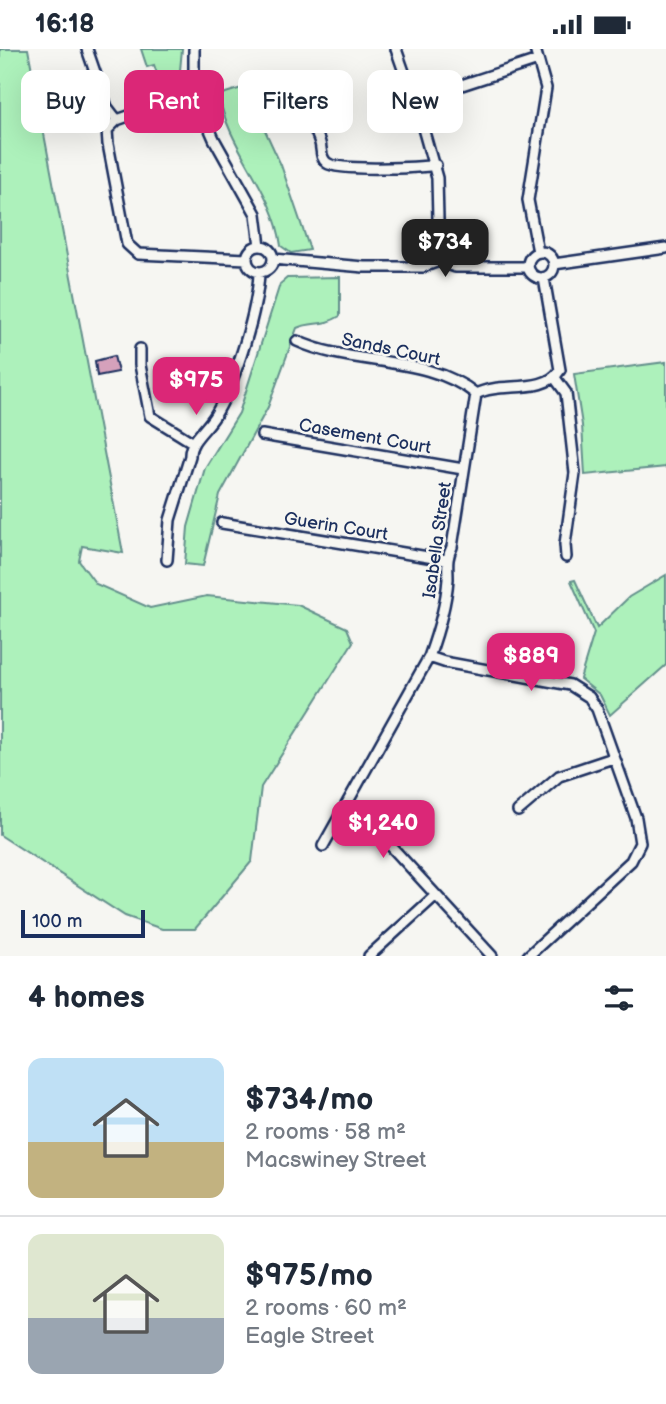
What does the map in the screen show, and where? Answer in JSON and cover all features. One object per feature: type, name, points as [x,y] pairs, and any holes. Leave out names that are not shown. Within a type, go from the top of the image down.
[{"type":"street","points":[[87,49],[107,107],[117,120]]},
{"type":"street","points":[[194,49],[194,70]]},
{"type":"street","points":[[396,49],[403,70]]},
{"type":"street","points":[[535,49],[546,88],[528,200],[538,252]]},
{"type":"street","points":[[463,85],[538,60]]},
{"type":"street","points":[[124,118],[110,125],[106,135],[125,235],[131,250],[147,255],[247,259]]},
{"type":"street","points":[[211,133],[256,214],[260,246]]},
{"type":"street","points":[[315,133],[320,142],[322,158],[327,163],[417,169],[436,165]]},
{"type":"street","points":[[425,133],[436,165],[439,261]]},
{"type":"street","points":[[554,264],[666,244]]},
{"type":"street","points":[[260,246],[250,251],[247,259],[251,269],[267,271],[273,260]]},
{"type":"street","points":[[260,246],[269,250],[273,260]]},
{"type":"street","points":[[538,252],[549,254],[554,264],[552,273],[544,278],[535,277],[527,267],[529,259],[538,252]]},
{"type":"street","points":[[273,260],[364,267],[423,267],[439,261],[455,267],[527,267]]},
{"type":"street","points":[[167,560],[170,520],[192,442],[204,433],[218,411],[237,364],[257,297],[259,272]]},
{"type":"street","points":[[476,394],[486,389],[546,383],[555,378],[560,370],[544,278]]},
{"type":"street","name":"Sands Court","points":[[297,341],[318,350],[431,371],[462,383],[476,394]]},
{"type":"street","points":[[140,349],[139,365],[150,416],[192,442]]},
{"type":"street","points":[[555,378],[566,393],[575,473],[565,544],[566,557]]},
{"type":"street","name":"Isabella Street","points":[[323,846],[429,657],[439,629],[448,579],[446,560],[452,547],[476,394]]},
{"type":"street","name":"Casement Court","points":[[262,435],[463,468]]},
{"type":"street","name":"Guerin Court","points":[[222,523],[446,560]]},
{"type":"street","points":[[429,657],[570,685],[582,691],[597,709],[640,832],[636,853],[528,956]]},
{"type":"street","points":[[517,811],[559,775],[614,758]]},
{"type":"street","points":[[346,806],[365,818],[492,956]]},
{"type":"street","points":[[369,956],[435,896]]},
{"type":"green space","points":[[0,49],[28,49],[32,70],[21,70],[21,133],[44,133],[123,553],[82,546],[79,561],[96,584],[150,608],[207,596],[298,605],[347,628],[353,642],[261,787],[252,861],[195,929],[162,929],[125,916],[0,835]]},
{"type":"green space","points":[[141,49],[182,49],[180,70],[156,70],[154,65],[147,67]]},
{"type":"green space","points":[[238,89],[238,133],[266,133],[281,165],[310,250],[291,253],[281,246],[270,206],[224,115],[224,93]]},
{"type":"green space","points":[[340,277],[340,316],[328,322],[297,328],[268,407],[220,495],[203,566],[185,564],[188,527],[205,468],[239,413],[280,284],[287,278]]},
{"type":"green space","points":[[666,362],[666,467],[585,475],[582,425],[574,374]]},
{"type":"green space","points":[[666,575],[666,665],[610,715],[600,695],[580,679],[594,633],[571,581],[575,580],[597,628],[629,597]]},
{"type":"building","points":[[114,356],[118,372],[97,376],[95,361]]}]
